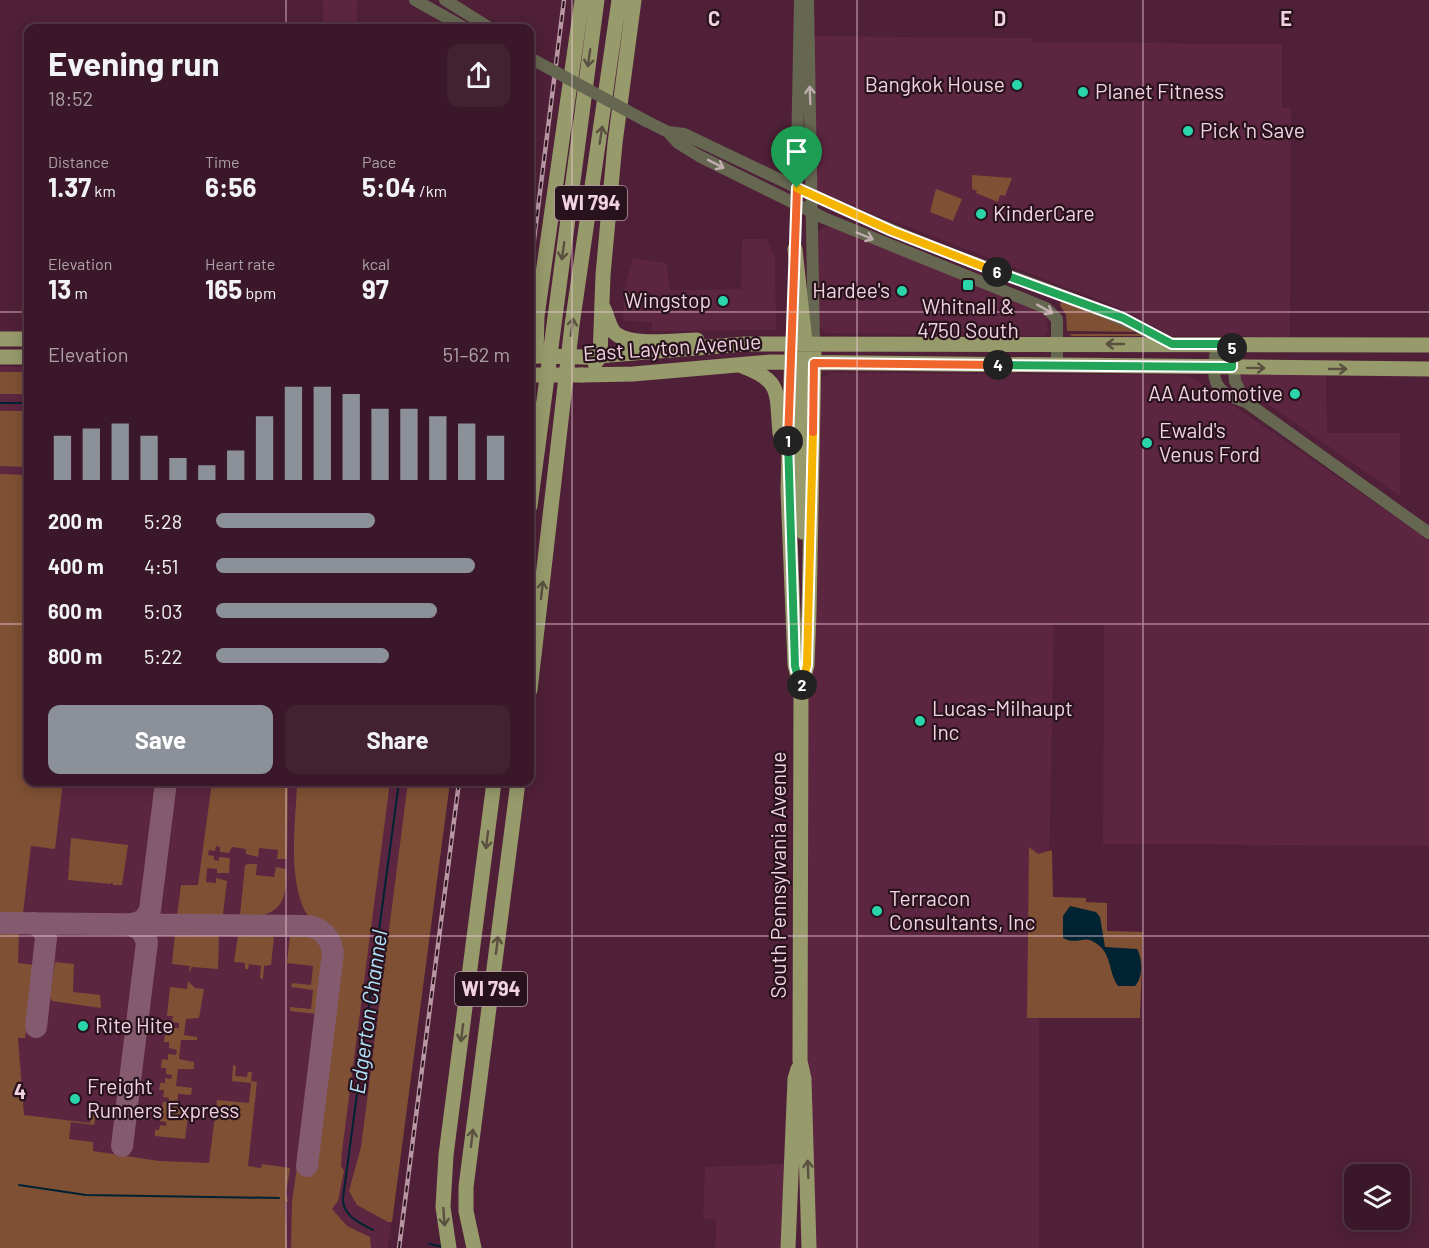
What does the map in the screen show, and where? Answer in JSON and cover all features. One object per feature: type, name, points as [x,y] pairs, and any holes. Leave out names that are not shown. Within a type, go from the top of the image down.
[{"type":"main road","points":[[534,335],[582,0]]},
{"type":"main road","name":"WI 794","points":[[534,476],[597,0]]},
{"type":"main road","name":"WI 794","points":[[534,655],[572,326],[619,0]]},
{"type":"main road","points":[[587,375],[592,368],[602,301],[615,143],[634,0]]},
{"type":"main road","points":[[587,375],[679,361],[802,353],[803,301],[795,249]]},
{"type":"main road","points":[[602,301],[614,331],[623,338],[634,341],[720,339],[745,344]]},
{"type":"main road","points":[[0,339],[24,339]]},
{"type":"main road","name":"East Layton Avenue","points":[[534,348],[592,357],[745,344],[802,353],[1057,365],[1429,369]]},
{"type":"main road","name":"East Layton Avenue","points":[[534,375],[633,374],[802,353],[920,344],[1429,345]]},
{"type":"main road","points":[[534,351],[544,368],[556,376]]},
{"type":"main road","name":"South Pennsylvania Avenue","points":[[801,689],[795,666],[788,489],[802,353]]},
{"type":"main road","name":"South Pennsylvania Avenue","points":[[802,353],[810,600],[807,665],[801,689],[800,1060],[804,1079],[809,1248]]},
{"type":"main road","points":[[0,357],[24,357]]},
{"type":"main road","points":[[736,363],[770,380],[776,391],[788,489]]},
{"type":"main road","name":"WI 794","points":[[449,1248],[445,1227],[443,1186],[493,786]]},
{"type":"main road","name":"WI 794","points":[[474,1248],[466,1196],[517,786]]},
{"type":"main road","name":"South Pennsylvania Avenue","points":[[788,1248],[795,1079],[800,1060]]},
{"type":"main road","points":[[788,1210],[808,1211]]},
{"type":"street","points":[[415,0],[458,24]]},
{"type":"street","points":[[445,0],[484,24]]},
{"type":"street","points":[[795,249],[800,0]]},
{"type":"street","name":"South Pennsylvania Avenue","points":[[802,353],[811,212],[808,0]]},
{"type":"street","points":[[534,60],[668,132],[684,134],[811,195],[937,249],[1123,318],[1172,344]]},
{"type":"street","points":[[668,132],[678,143],[699,156],[811,212],[886,245],[1046,308],[1057,319],[1059,344],[1057,365]]},
{"type":"street","points":[[1224,344],[1213,367],[1216,386],[1233,398],[1246,402],[1429,533]]},
{"type":"street","points":[[1224,344],[1235,381],[1246,402]]},
{"type":"shaded area","points":[[323,0],[357,0],[357,24],[323,24]]},
{"type":"shaded area","points":[[812,36],[1031,38],[1032,42],[1282,44],[1282,108],[1291,108],[1290,337],[1170,336],[1127,311],[885,218],[856,210],[819,193],[816,184],[816,92]]},
{"type":"shaded area","points":[[972,175],[1012,178],[1005,196],[1000,195],[998,202],[972,189]]},
{"type":"shaded area","points":[[936,189],[962,199],[953,221],[930,212]]},
{"type":"shaded area","points":[[830,226],[1036,309],[1046,317],[1049,331],[1044,336],[826,333],[819,327],[817,232]]},
{"type":"shaded area","points":[[742,239],[766,239],[775,256],[776,330],[652,331],[652,322],[623,321],[624,291],[633,258],[667,263],[670,290],[741,289]]},
{"type":"shaded area","points":[[1061,302],[1103,314],[1141,332],[1067,331],[1066,315],[1060,305]]},
{"type":"shaded area","points":[[1069,334],[1145,334],[1146,336],[1072,336]]},
{"type":"shaded area","points":[[0,367],[24,367],[24,786],[449,786],[388,1248],[0,1248]]},
{"type":"shaded area","points":[[0,372],[24,372],[24,394],[0,394]]},
{"type":"shaded area","points":[[831,373],[1185,375],[1195,379],[1429,540],[1429,846],[1103,844],[1104,624],[1054,623],[1046,1018],[1039,1019],[1039,1248],[809,1248],[804,1079],[807,665],[820,380]]},
{"type":"shaded area","points":[[1243,374],[1326,375],[1327,433],[1400,433],[1400,496],[1250,392],[1240,378]]},
{"type":"shaded area","points":[[0,411],[24,411],[24,467],[0,466]]},
{"type":"shaded area","points":[[0,474],[24,475],[24,786],[63,786],[55,849],[31,846],[23,913],[0,913]]},
{"type":"shaded area","points":[[211,786],[288,786],[287,859],[277,859],[278,850],[259,848],[258,857],[246,854],[246,849],[232,847],[229,853],[220,852],[220,847],[216,846],[215,851],[209,850],[208,855],[214,856],[214,860],[219,861],[219,857],[230,858],[229,873],[217,873],[217,869],[207,868],[206,882],[216,883],[216,878],[227,881],[223,914],[219,917],[177,916],[181,885],[198,885]]},
{"type":"shaded area","points":[[297,786],[389,786],[342,1151],[341,1166],[344,1171],[338,1201],[332,1209],[347,1226],[370,1237],[371,1248],[291,1248],[292,1201],[297,1168],[313,1169],[339,952],[334,935],[312,919],[303,907],[298,893],[294,845]]},
{"type":"shaded area","points":[[407,786],[449,786],[392,1222],[357,1205],[349,1191],[361,1147]]},
{"type":"shaded area","points":[[71,838],[128,845],[122,885],[113,885],[112,881],[111,884],[68,880]]},
{"type":"shaded area","points":[[1029,847],[1038,854],[1052,850],[1053,897],[1086,898],[1086,902],[1107,903],[1107,931],[1143,932],[1140,1018],[1027,1018]]},
{"type":"shaded area","points":[[257,864],[256,875],[274,877],[276,867],[286,869],[285,892],[278,906],[272,911],[264,915],[243,917],[240,915],[245,865]]},
{"type":"shaded area","points":[[0,932],[19,933],[18,963],[34,965],[25,1038],[18,1038],[24,1115],[90,1123],[92,1114],[96,1115],[94,1125],[71,1122],[69,1139],[93,1142],[93,1151],[159,1161],[209,1163],[217,1100],[249,1103],[251,1083],[232,1081],[233,1065],[236,1066],[235,1076],[247,1077],[248,1072],[252,1072],[251,1081],[257,1082],[248,1166],[261,1168],[262,1164],[290,1168],[286,1193],[288,1202],[285,1201],[287,1248],[0,1248]]},
{"type":"shaded area","points":[[175,933],[219,933],[218,969],[192,967],[189,973],[190,966],[172,964]]},
{"type":"shaded area","points":[[271,933],[274,938],[271,965],[264,966],[263,979],[260,978],[261,966],[249,964],[248,969],[245,969],[245,963],[234,962],[238,935]]},
{"type":"shaded area","points":[[290,934],[316,938],[324,949],[317,1014],[290,1011],[290,1007],[311,1009],[313,990],[291,987],[292,983],[311,985],[313,966],[287,963]]},
{"type":"shaded area","points":[[55,962],[74,964],[73,992],[100,995],[101,1008],[52,1001],[50,996]]},
{"type":"shaded area","points":[[188,981],[195,988],[204,989],[199,1018],[186,1019],[184,1035],[197,1037],[197,1040],[181,1040],[179,1059],[194,1062],[194,1069],[178,1069],[176,1086],[192,1088],[191,1095],[178,1094],[177,1108],[189,1110],[185,1139],[155,1136],[155,1130],[159,1130],[160,1125],[166,1126],[166,1122],[160,1121],[161,1115],[156,1115],[157,1106],[162,1107],[163,1102],[168,1102],[169,1098],[163,1097],[164,1090],[159,1090],[160,1083],[165,1083],[165,1078],[171,1079],[172,1075],[166,1074],[166,1068],[161,1068],[162,1059],[168,1060],[168,1054],[176,1055],[177,1050],[169,1048],[169,1042],[164,1042],[165,1033],[171,1033],[172,1028],[179,1028],[179,1023],[172,1022],[173,1016],[167,1016],[170,987],[187,989]]},
{"type":"shaded area","points":[[784,1164],[783,1248],[715,1248],[716,1220],[703,1219],[705,1167]]},
{"type":"water","points":[[1070,906],[1096,912],[1100,917],[1105,947],[1137,949],[1141,968],[1140,978],[1135,986],[1118,986],[1107,955],[1099,945],[1086,939],[1072,941],[1063,938],[1063,916]]},
{"type":"waterway","name":"Edgerton Channel","points":[[0,403],[24,403]]},
{"type":"waterway","name":"Edgerton Channel","points":[[373,1230],[348,1214],[343,1198],[398,786]]},
{"type":"waterway","points":[[19,1185],[86,1195],[279,1198]]},
{"type":"waterway","name":"Edgerton Channel","points":[[429,1244],[444,1247]]},
{"type":"taxiway","points":[[133,924],[144,920],[150,910],[166,786]]},
{"type":"taxiway","points":[[0,923],[308,926],[322,932],[328,939],[333,953],[307,1166]]},
{"type":"taxiway","points":[[33,923],[43,929],[46,938],[36,1027]]},
{"type":"taxiway","points":[[122,1146],[147,942],[142,931],[130,924]]},
{"type":"railway","points":[[534,240],[564,0]]},
{"type":"railway","points":[[399,1248],[458,786]]},
{"type":"place","name":"Bangkok House","points":[[1017,85]]},
{"type":"place","name":"Planet Fitness","points":[[1083,92]]},
{"type":"place","name":"Pick 'n Save","points":[[1188,131]]},
{"type":"place","name":"KinderCare","points":[[981,214]]},
{"type":"place","name":"Whitnall & 4750 South","points":[[968,285]]},
{"type":"place","name":"Hardee's","points":[[902,291]]},
{"type":"place","name":"Wingstop","points":[[723,301]]},
{"type":"place","name":"AA Automotive","points":[[1295,394]]},
{"type":"place","name":"Ewald's Venus Ford","points":[[1147,443]]},
{"type":"place","name":"Lucas-Milhaupt Inc","points":[[920,721]]},
{"type":"place","name":"Terracon Consultants, Inc","points":[[877,911]]},
{"type":"place","name":"Rite Hite","points":[[83,1026]]},
{"type":"place","name":"Freight Runners Express","points":[[75,1099]]},
{"type":"route","points":[[797,188],[937,249],[1123,318],[1172,344],[1232,344],[1232,367],[814,363],[810,613],[807,665],[801,689],[795,666],[788,489],[789,394],[797,188]]}]
